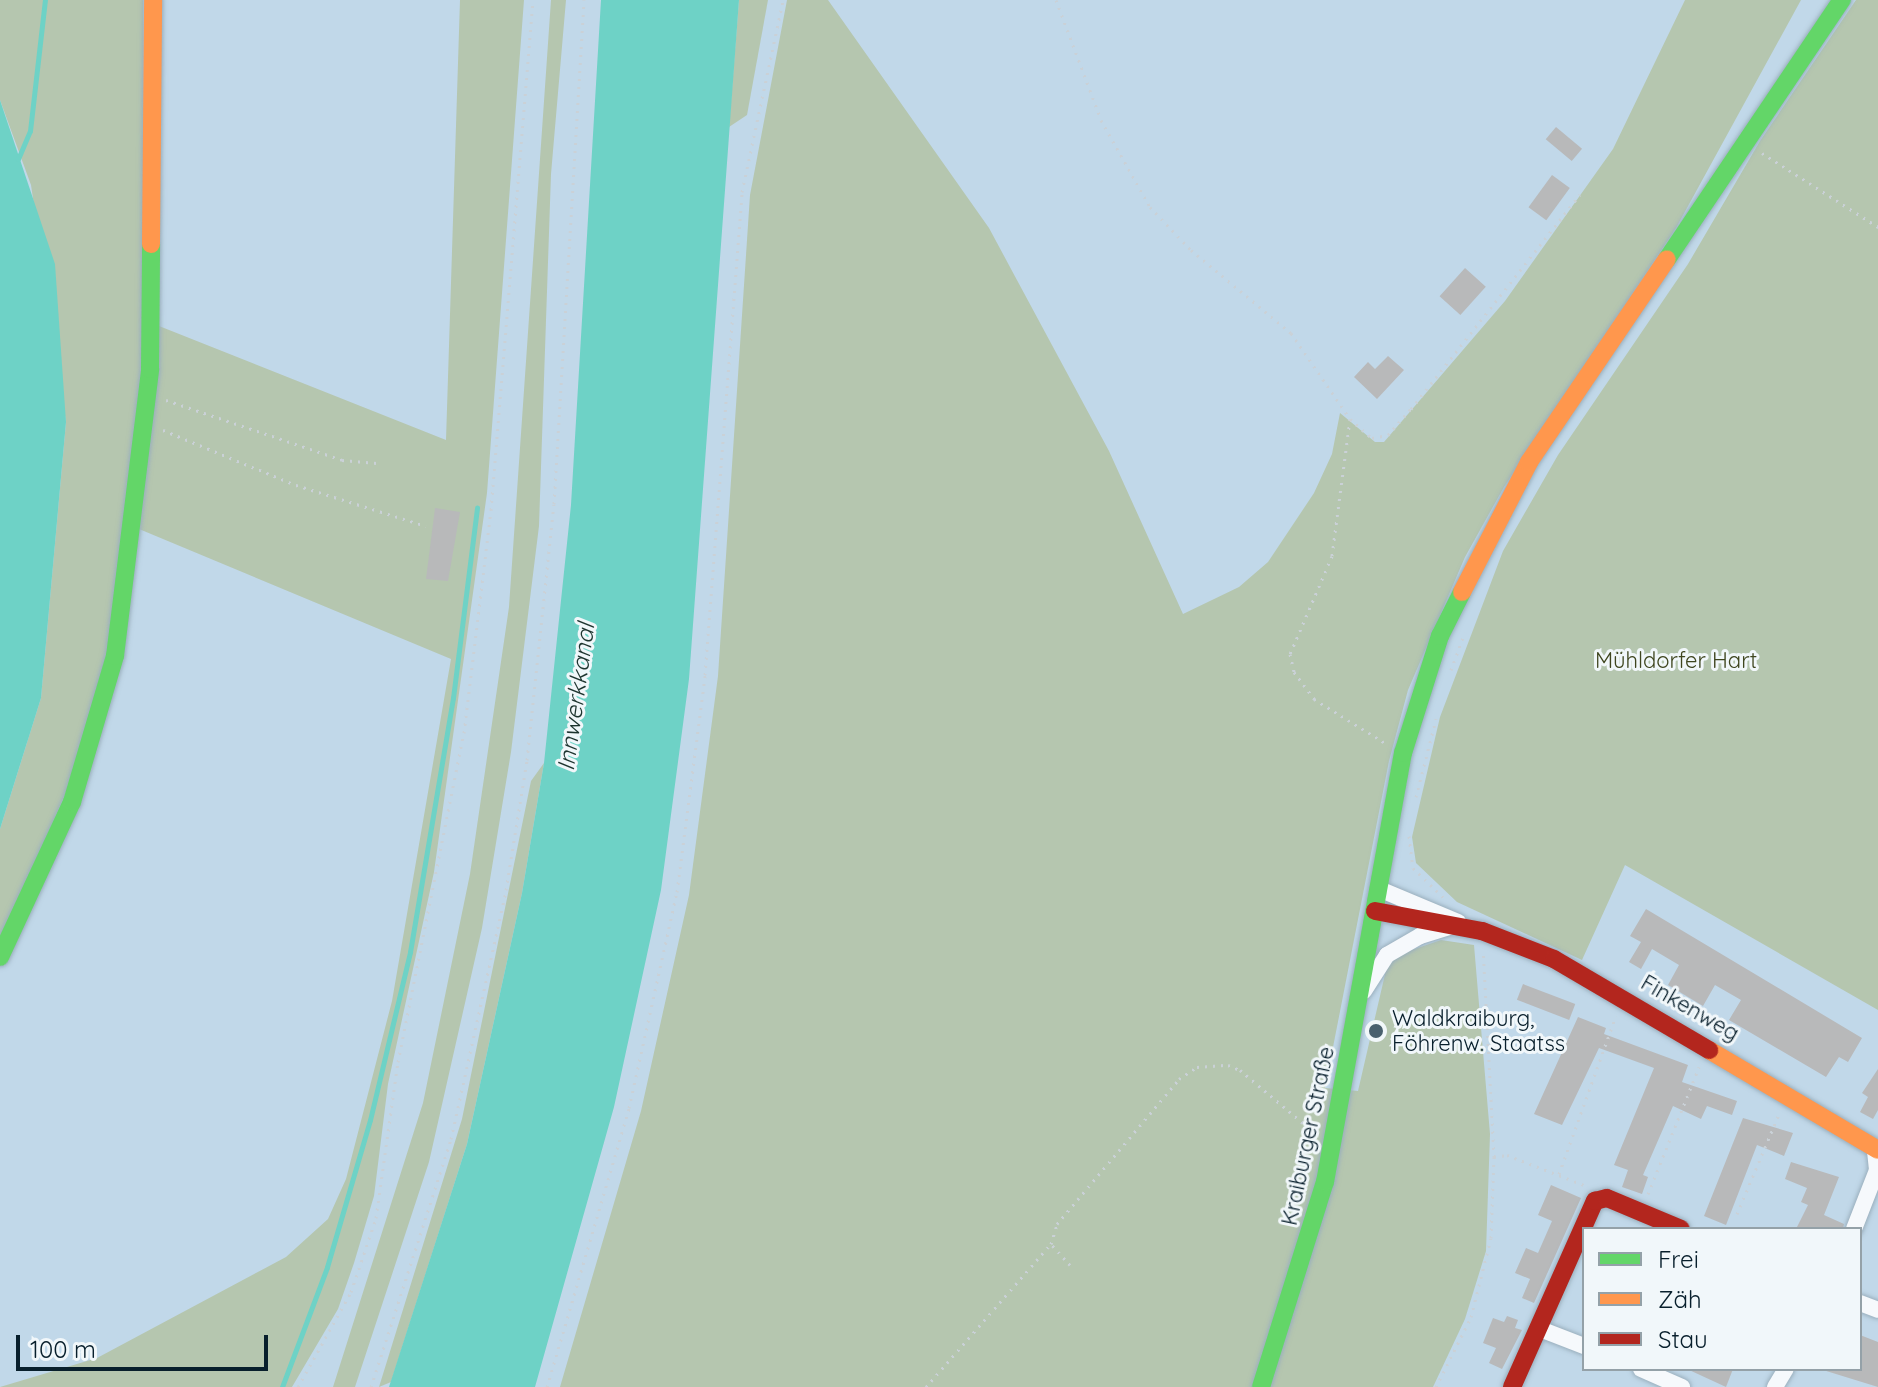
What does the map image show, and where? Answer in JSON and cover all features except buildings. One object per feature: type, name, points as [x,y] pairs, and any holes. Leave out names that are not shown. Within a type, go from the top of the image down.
[{"type":"street","points":[[0,957],[66,817],[103,706],[148,394],[153,0]]},
{"type":"street","name":"Kraiburger Straße","points":[[1261,1387],[1310,1239],[1333,1144],[1403,753],[1440,636],[1496,519],[1752,147],[1842,0]]},
{"type":"street","name":"Finkenweg","points":[[1379,889],[1467,928]]},
{"type":"street","name":"Finkenweg","points":[[1375,911],[1467,928],[1514,941],[1623,996],[1858,1134],[1877,1150]]},
{"type":"street","points":[[1360,1000],[1387,955],[1420,936],[1467,928]]},
{"type":"street","points":[[1855,1227],[1877,1170],[1877,1150]]},
{"type":"street","points":[[1584,1227],[1595,1201],[1602,1199],[1676,1227]]},
{"type":"street","points":[[1512,1387],[1582,1231]]},
{"type":"street","points":[[1540,1329],[1582,1345]]},
{"type":"street","points":[[1646,1371],[1682,1387]]},
{"type":"path","points":[[298,1387],[351,1292],[376,1218],[398,1062],[464,733],[491,510],[533,0]]},
{"type":"path","points":[[371,1387],[451,1139],[506,890],[527,760],[554,504],[584,0]]},
{"type":"path","points":[[547,1387],[629,1108],[677,892],[705,675],[742,192],[783,0]]},
{"type":"path","points":[[1056,0],[1101,120],[1133,183],[1191,250],[1291,333],[1350,419],[1372,438],[1388,435],[1490,315],[1580,194]]},
{"type":"path","points":[[1752,147],[1767,139]]},
{"type":"path","points":[[1752,147],[1752,163]]},
{"type":"path","points":[[1752,147],[1878,227]]},
{"type":"path","points":[[148,394],[342,460],[377,463]]},
{"type":"path","points":[[1350,419],[1332,556],[1290,654],[1294,672],[1314,699],[1403,753]]},
{"type":"path","points":[[146,421],[191,445],[296,485],[426,526]]},
{"type":"path","points":[[1448,678],[1468,625]]},
{"type":"path","points":[[1414,806],[1437,714]]},
{"type":"path","points":[[1410,826],[1413,868],[1448,901]]},
{"type":"path","points":[[1436,1387],[1471,1317],[1485,1276],[1495,1202],[1494,1157],[1467,928]]},
{"type":"path","points":[[1559,1174],[1623,996]]},
{"type":"path","points":[[1641,1212],[1709,1046]]},
{"type":"path","points":[[926,1387],[1051,1244],[1057,1224],[1179,1079],[1197,1067],[1228,1065],[1240,1070],[1302,1126],[1333,1144]]},
{"type":"path","points":[[1737,1214],[1778,1115],[1796,1097]]},
{"type":"path","points":[[1494,1157],[1507,1155],[1559,1174],[1598,1191],[1602,1199]]},
{"type":"path","points":[[1051,1244],[1070,1265]]},
{"type":"green space","points":[[0,0],[143,0],[143,381],[114,625],[85,749],[0,941],[0,829],[41,698],[66,422],[31,185],[0,100]]},
{"type":"green space","points":[[460,0],[524,0],[487,493],[434,872],[388,1084],[374,1196],[354,1263],[338,1309],[292,1387],[0,1387],[97,1358],[286,1257],[328,1219],[346,1179],[392,1001],[451,659],[139,529],[159,326],[446,440]]},
{"type":"green space","points":[[551,0],[566,0],[551,174],[539,526],[511,752],[482,928],[429,1162],[355,1387],[333,1387],[423,1103],[470,874],[509,607]]},
{"type":"green space","points":[[739,0],[768,0],[747,115],[729,127]]},
{"type":"green space","points":[[787,0],[828,0],[989,228],[1109,451],[1183,614],[1239,587],[1268,562],[1314,493],[1332,454],[1340,413],[1375,442],[1384,442],[1505,301],[1613,149],[1685,0],[1801,0],[1676,228],[1504,487],[1465,557],[1408,690],[1389,761],[1325,1088],[1358,1091],[1386,970],[1397,955],[1441,940],[1474,945],[1490,1134],[1486,1251],[1465,1319],[1433,1387],[560,1387],[641,1111],[689,895],[718,676],[750,195]]},
{"type":"green space","name":"Mühldorfer Hart","points":[[1856,0],[1878,0],[1878,1010],[1625,865],[1582,960],[1457,902],[1416,863],[1412,837],[1440,717],[1503,551],[1558,455],[1688,264],[1760,141]]},
{"type":"green space","points":[[544,763],[522,893],[467,1144],[391,1382],[379,1387],[462,1119],[531,781]]},
{"type":"water","name":"Innwerkkanal","points":[[601,0],[739,0],[689,679],[661,890],[614,1107],[535,1387],[389,1387],[467,1144],[522,893],[544,763],[571,505]]},
{"type":"water","points":[[0,100],[55,264],[66,422],[41,698],[0,829]]},
{"type":"waterway","points":[[18,159],[30,131],[45,0]]},
{"type":"waterway","points":[[282,1387],[327,1267],[370,1120],[410,952],[453,698],[477,508]]},
{"type":"traffic: fast","points":[[1667,259],[1842,0]]},
{"type":"traffic: fast","points":[[0,957],[72,802],[115,656],[150,369],[151,244]]},
{"type":"traffic: fast","points":[[1261,1387],[1325,1182],[1403,753],[1440,636],[1462,592]]},
{"type":"traffic: slow","points":[[151,244],[153,0]]},
{"type":"traffic: slow","points":[[1462,592],[1529,462],[1667,259]]},
{"type":"traffic: slow","points":[[1709,1050],[1878,1150]]},
{"type":"traffic: jam","points":[[1375,911],[1482,931],[1554,959],[1709,1050]]},
{"type":"traffic: jam","points":[[1583,1227],[1595,1201],[1607,1198],[1676,1227]]},
{"type":"traffic: jam","points":[[1512,1387],[1582,1230]]},
{"type":"place","name":"Waldkraiburg, Föhrenw. Staatss","points":[[1376,1031]]}]
